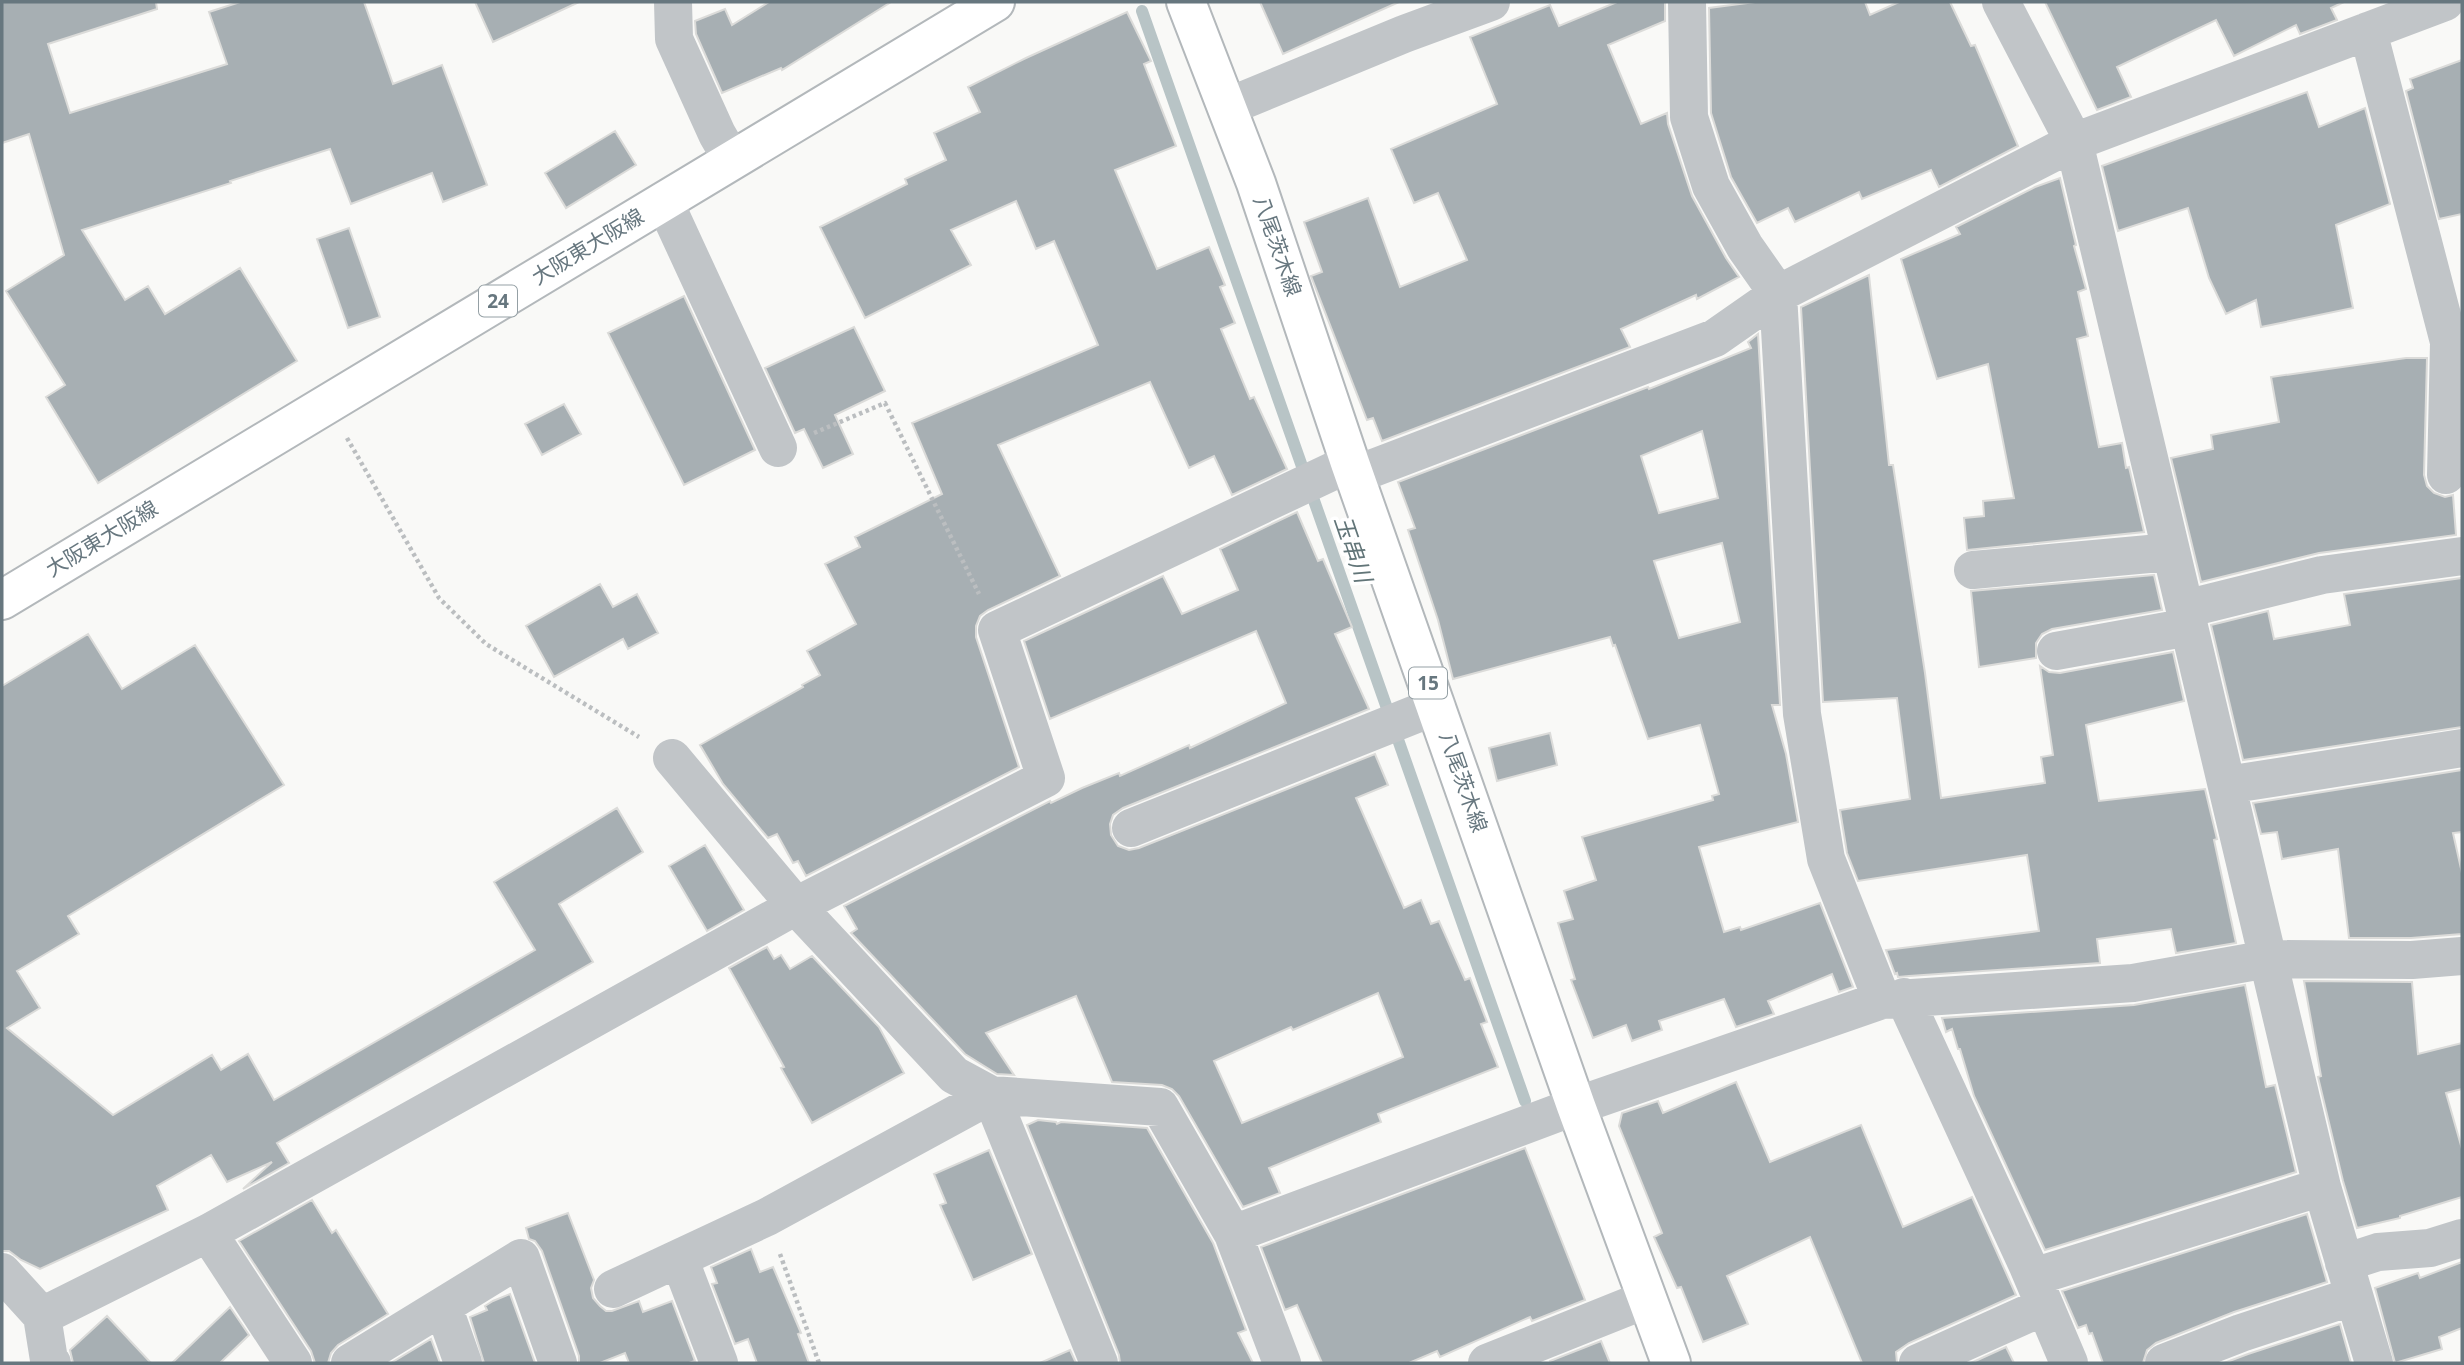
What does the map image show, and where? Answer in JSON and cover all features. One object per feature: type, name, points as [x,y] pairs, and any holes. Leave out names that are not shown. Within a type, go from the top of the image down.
[{"type":"main road","name":"大阪東大阪線","points":[[2,600],[995,2]]},
{"type":"main road","name":"八尾茨木線","points":[[1186,2],[1260,196],[1576,1106],[1671,1363]]},
{"type":"street","points":[[673,2],[674,39],[717,134],[732,160]]},
{"type":"street","points":[[1227,107],[1392,39],[1491,2]]},
{"type":"street","points":[[1687,2],[1689,117],[1711,186],[1745,247],[1778,294],[1802,714],[1826,859],[2039,1292],[2069,1363]]},
{"type":"street","points":[[2001,2],[2074,142],[2322,1187],[2374,1363]]},
{"type":"street","points":[[42,1316],[208,1233],[796,906],[1046,778],[997,630],[1353,469],[1716,338],[1778,294],[2074,142],[2445,2]]},
{"type":"street","points":[[2368,31],[2455,343],[2446,475]]},
{"type":"street","points":[[664,201],[778,448]]},
{"type":"street","points":[[1973,570],[2171,552]]},
{"type":"street","points":[[2056,651],[2187,618],[2322,575],[2462,556]]},
{"type":"street","points":[[1131,828],[1436,706]]},
{"type":"street","points":[[2227,785],[2462,748]]},
{"type":"street","points":[[672,758],[796,906],[954,1074],[991,1095],[1160,1107],[1233,1234],[1282,1363]]},
{"type":"street","points":[[1233,1234],[1576,1106],[1893,999],[2133,982],[2268,959],[2412,960],[2462,956]]},
{"type":"street","points":[[613,1289],[767,1217],[991,1095]]},
{"type":"street","points":[[991,1095],[1099,1363]]},
{"type":"street","points":[[1917,1363],[2039,1292],[2322,1187]]},
{"type":"street","points":[[208,1233],[293,1363]]},
{"type":"street","points":[[2164,1363],[2241,1333],[2349,1280],[2378,1252],[2430,1248],[2462,1238]]},
{"type":"street","points":[[349,1363],[521,1258],[558,1363]]},
{"type":"street","points":[[679,1258],[719,1363]]},
{"type":"street","points":[[2,1272],[42,1316],[48,1362]]},
{"type":"street","points":[[1487,1363],[1647,1299]]},
{"type":"street","points":[[443,1306],[463,1363]]},
{"type":"path","points":[[327,404],[439,598],[486,643],[672,758]]},
{"type":"path","points":[[778,448],[885,404],[997,630]]},
{"type":"path","points":[[767,1217],[819,1363]]},
{"type":"building","points":[[2,2],[156,2],[157,9],[48,44],[70,113],[227,64],[209,12],[240,2],[364,2],[393,84],[442,65],[487,185],[443,202],[432,173],[351,204],[330,149],[82,230],[125,300],[148,286],[165,314],[240,268],[297,361],[98,483],[46,397],[65,385],[6,291],[64,255],[29,134],[2,143]]},
{"type":"building","points":[[475,2],[579,2],[493,42]]},
{"type":"building","points":[[769,2],[891,2],[782,70],[781,68],[722,93],[696,34],[695,21],[725,9],[732,25]]},
{"type":"building","points":[[1260,2],[1399,2],[1283,54]]},
{"type":"building","points":[[1617,2],[1665,2],[1665,21],[1608,45],[1641,124],[1667,113],[1668,124],[1692,196],[1739,277],[1697,299],[1696,295],[1621,329],[1630,347],[1382,441],[1373,418],[1367,420],[1311,276],[1322,272],[1304,222],[1368,198],[1400,287],[1467,260],[1438,193],[1414,203],[1391,149],[1497,104],[1470,37],[1550,5],[1559,26]]},
{"type":"building","points":[[1755,2],[1865,2],[1870,15],[1899,2],[1950,2],[1971,46],[1975,45],[2018,146],[1939,187],[1931,170],[1862,199],[1859,192],[1795,222],[1788,208],[1757,223],[1731,177],[1711,113],[1709,8]]},
{"type":"building","points":[[2045,2],[2344,2],[2331,8],[2337,20],[2300,34],[2296,25],[2234,56],[2216,20],[2117,67],[2131,97],[2097,110]]},
{"type":"building","points":[[1127,12],[1151,61],[1144,64],[1176,146],[1115,170],[1157,269],[1209,247],[1225,285],[1220,287],[1235,323],[1221,329],[1250,399],[1254,397],[1287,469],[1232,495],[1214,456],[1189,468],[1150,382],[998,445],[1060,576],[988,610],[980,616],[976,626],[976,637],[1019,767],[806,876],[798,861],[793,863],[777,834],[768,838],[723,784],[700,745],[820,675],[807,651],[856,624],[825,564],[860,547],[855,537],[942,494],[912,423],[1098,345],[1054,241],[1036,249],[1016,201],[951,230],[971,265],[865,318],[820,227],[907,184],[905,179],[946,160],[934,133],[980,112],[968,87]]},
{"type":"building","points":[[2462,60],[2462,214],[2439,219],[2406,91],[2413,88],[2410,79]]},
{"type":"building","points":[[2307,92],[2319,127],[2365,108],[2390,204],[2336,225],[2353,308],[2261,327],[2256,300],[2226,314],[2209,278],[2188,208],[2118,231],[2102,166]]},
{"type":"building","points":[[615,131],[636,165],[566,208],[545,173]]},
{"type":"building","points":[[2060,178],[2086,289],[2078,292],[2088,336],[2077,339],[2099,447],[2122,443],[2126,468],[2129,467],[2144,532],[1967,550],[1964,518],[1984,516],[1983,501],[2014,498],[1988,364],[1937,379],[1901,259],[1960,234],[1956,227],[2035,187]]},
{"type":"building","points":[[349,228],[380,317],[348,328],[317,239]]},
{"type":"building","points":[[1869,275],[1889,465],[1893,465],[1941,798],[2045,783],[2041,757],[2053,755],[2040,666],[2049,672],[2060,673],[2173,652],[2184,701],[2086,725],[2099,801],[2205,789],[2236,943],[2176,953],[2171,929],[2097,939],[2100,963],[1898,977],[1897,973],[1895,974],[1886,950],[2039,931],[2027,855],[1858,881],[1847,853],[1840,810],[1910,799],[1897,698],[1823,702],[1801,307]]},
{"type":"building","points":[[684,296],[755,450],[684,485],[608,333]]},
{"type":"building","points":[[854,327],[885,391],[835,415],[853,454],[823,468],[804,429],[795,433],[765,368]]},
{"type":"building","points":[[1758,334],[1780,705],[1772,705],[1786,754],[1798,822],[1699,847],[1724,932],[1740,927],[1741,930],[1820,903],[1853,987],[1839,992],[1832,974],[1768,1001],[1774,1014],[1736,1027],[1724,999],[1659,1021],[1662,1030],[1632,1041],[1626,1025],[1593,1038],[1571,980],[1575,979],[1558,923],[1573,919],[1564,891],[1596,880],[1582,837],[1713,800],[1712,796],[1719,794],[1700,725],[1648,739],[1610,637],[1453,679],[1438,620],[1408,530],[1415,528],[1398,482],[1648,387],[1649,389],[1751,348],[1748,342]],"holes":[[[1702,431],[1718,498],[1659,513],[1641,456]],[[1722,543],[1740,622],[1679,638],[1654,561]]]},
{"type":"building","points":[[2406,358],[2427,358],[2424,475],[2427,486],[2434,493],[2445,497],[2453,495],[2456,535],[2319,553],[2201,582],[2171,458],[2213,449],[2211,435],[2279,422],[2271,377]]},
{"type":"building","points":[[564,404],[581,434],[542,455],[525,424]]},
{"type":"building","points":[[1297,512],[1318,561],[1323,559],[1352,627],[1335,634],[1369,709],[1123,808],[1113,815],[1111,835],[1118,846],[1129,850],[1139,848],[1375,754],[1388,785],[1356,798],[1404,908],[1421,900],[1431,924],[1439,921],[1465,980],[1470,978],[1487,1022],[1481,1024],[1498,1067],[1378,1114],[1381,1122],[1269,1168],[1280,1193],[1243,1207],[1179,1096],[1172,1089],[1162,1085],[1112,1082],[1076,996],[986,1033],[1014,1075],[997,1074],[965,1054],[851,933],[857,929],[844,906],[1050,801],[1051,803],[1119,773],[1120,776],[1189,745],[1190,748],[1286,703],[1256,631],[1050,719],[1024,641],[1163,576],[1182,614],[1238,590],[1220,549]],"holes":[[[1378,993],[1403,1057],[1242,1123],[1214,1061]]]},
{"type":"building","points":[[2154,575],[2162,610],[2052,629],[2042,634],[2036,643],[2036,658],[1979,667],[1971,591]]},
{"type":"building","points":[[2462,578],[2462,727],[2243,760],[2211,625],[2268,611],[2274,639],[2350,625],[2344,594]]},
{"type":"building","points":[[600,584],[613,607],[637,594],[658,633],[628,649],[623,639],[554,677],[526,626]]},
{"type":"building","points":[[88,634],[122,689],[195,645],[284,785],[68,916],[79,934],[17,971],[40,1008],[7,1028],[113,1115],[212,1055],[221,1070],[248,1054],[274,1100],[535,950],[494,882],[617,808],[643,852],[559,904],[593,962],[277,1143],[289,1163],[243,1189],[272,1162],[227,1182],[211,1155],[157,1186],[168,1210],[40,1269],[9,1251],[2,1251],[2,686]]},
{"type":"building","points":[[1550,733],[1557,765],[1497,781],[1489,748]]},
{"type":"building","points":[[2462,770],[2462,832],[2453,833],[2462,873],[2462,934],[2411,938],[2349,938],[2338,849],[2282,859],[2277,832],[2261,834],[2253,803]]},
{"type":"building","points":[[705,845],[744,910],[707,931],[669,866]]},
{"type":"building","points":[[767,947],[774,959],[781,955],[790,969],[812,956],[879,1027],[904,1073],[812,1123],[729,968]]},
{"type":"building","points":[[2304,981],[2412,982],[2418,1054],[2462,1043],[2462,1089],[2446,1093],[2462,1149],[2462,1197],[2400,1218],[2357,1228],[2318,1077],[2321,1076]]},
{"type":"building","points":[[2245,985],[2266,1087],[2275,1085],[2296,1172],[2045,1250],[1974,1096],[1952,1029],[1946,1032],[1942,1018],[2134,1005]]},
{"type":"building","points":[[1736,1082],[1770,1162],[1861,1125],[1903,1227],[1972,1197],[2016,1295],[1909,1343],[1896,1352],[1897,1363],[1862,1363],[1810,1237],[1727,1276],[1748,1324],[1703,1342],[1681,1287],[1677,1288],[1654,1237],[1662,1233],[1619,1126],[1622,1113],[1658,1101],[1663,1113]]},
{"type":"building","points":[[1038,1120],[1057,1124],[1061,1122],[1147,1128],[1213,1243],[1246,1330],[1238,1333],[1253,1363],[1120,1363],[1027,1125]]},
{"type":"building","points":[[1525,1148],[1585,1300],[1532,1321],[1530,1317],[1440,1357],[1437,1351],[1409,1363],[1322,1363],[1297,1305],[1285,1310],[1261,1247]]},
{"type":"building","points":[[989,1150],[1032,1254],[973,1280],[940,1205],[946,1203],[934,1174]]},
{"type":"building","points":[[312,1200],[332,1233],[336,1230],[388,1314],[338,1345],[331,1353],[328,1363],[315,1363],[311,1351],[239,1241]]},
{"type":"building","points":[[568,1213],[594,1280],[591,1288],[593,1298],[606,1311],[639,1301],[643,1312],[672,1301],[695,1361],[629,1363],[625,1353],[600,1363],[579,1363],[579,1356],[542,1251],[535,1241],[529,1239],[526,1228]]},
{"type":"building","points":[[2307,1214],[2327,1282],[2234,1312],[2156,1343],[2147,1350],[2143,1363],[2103,1363],[2092,1333],[2089,1334],[2086,1325],[2078,1328],[2062,1291]]},
{"type":"building","points":[[751,1249],[760,1272],[773,1267],[801,1333],[798,1334],[809,1363],[757,1363],[748,1339],[735,1344],[712,1284],[717,1283],[711,1267]]},
{"type":"building","points":[[2462,1262],[2462,1328],[2439,1337],[2442,1349],[2395,1363],[2375,1288],[2418,1273],[2420,1278]]},
{"type":"building","points":[[510,1294],[535,1363],[484,1363],[470,1317],[487,1310],[485,1306],[493,1301]]},
{"type":"building","points":[[230,1307],[249,1335],[220,1363],[172,1363]]},
{"type":"building","points":[[107,1316],[151,1363],[73,1363],[70,1350]]},
{"type":"building","points":[[2340,1324],[2351,1363],[2224,1363],[2248,1354]]},
{"type":"building","points":[[431,1339],[440,1363],[391,1363]]},
{"type":"building","points":[[1601,1341],[1610,1363],[1550,1361]]},
{"type":"building","points":[[2006,1347],[2014,1363],[1971,1363]]},
{"type":"building","points":[[1070,1350],[1076,1363],[1040,1363]]},
{"type":"waterway","name":"玉串川","points":[[1142,11],[1525,1101]]}]
